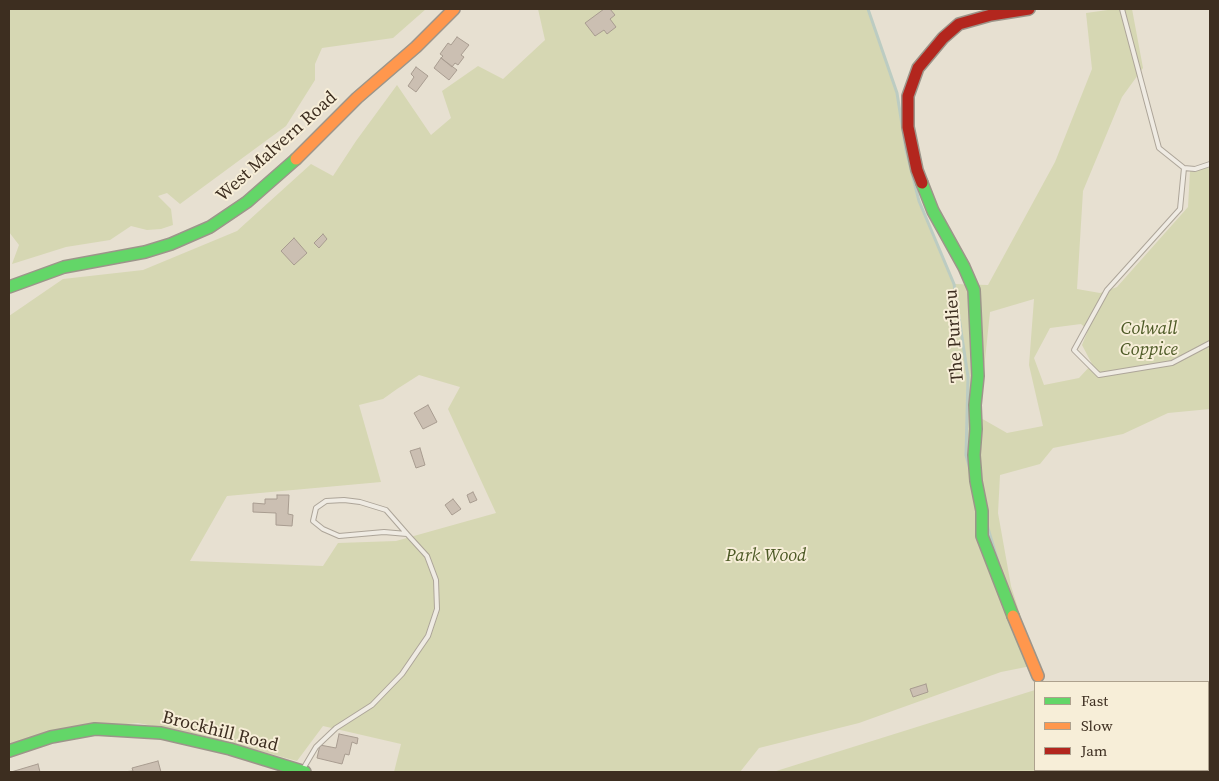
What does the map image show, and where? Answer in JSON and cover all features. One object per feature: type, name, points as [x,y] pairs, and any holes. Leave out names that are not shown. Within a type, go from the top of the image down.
[{"type":"street","name":"West Malvern Road","points":[[9,288],[64,267],[145,252],[170,244],[210,227],[225,218],[247,202],[292,162],[357,98],[416,47],[454,9]]},
{"type":"street","name":"The Purlieu","points":[[1029,9],[992,15],[959,24],[943,38],[918,68],[908,96],[908,127],[917,170],[930,202],[974,290],[978,376],[975,405],[974,455],[976,481],[982,511],[982,536],[1038,676]]},
{"type":"street","name":"Brockhill Road","points":[[9,751],[51,737],[95,729],[161,733],[230,749],[303,772]]},
{"type":"lane","points":[[1122,9],[1159,148],[1184,168],[1195,169],[1210,164]]},
{"type":"lane","points":[[1184,168],[1180,209],[1107,290],[1074,350],[1099,375],[1172,363],[1210,342]]},
{"type":"lane","points":[[303,772],[316,747],[336,728],[372,705],[402,674],[428,636],[437,609],[436,580],[427,556],[386,510],[360,502],[344,500],[326,501],[316,508],[313,521],[323,530],[339,536],[384,532],[407,534]]},
{"type":"green space","points":[[9,9],[426,9],[393,38],[322,48],[315,64],[315,80],[286,126],[180,204],[167,193],[158,196],[171,209],[173,225],[161,229],[147,230],[131,226],[110,240],[66,247],[12,264],[19,245],[9,232]]},
{"type":"green space","name":"Park Wood","points":[[538,9],[868,9],[897,93],[906,150],[919,201],[954,284],[988,285],[1055,162],[1092,69],[1086,13],[1132,9],[1143,68],[1122,97],[1083,191],[1077,289],[1100,293],[1117,287],[1188,207],[1190,171],[1210,167],[1210,409],[1168,413],[1123,434],[1053,448],[1040,464],[1000,475],[998,513],[1011,586],[1036,665],[1001,672],[859,723],[759,748],[740,772],[394,772],[401,744],[323,726],[297,761],[203,736],[138,723],[71,729],[9,744],[9,316],[63,279],[143,270],[237,231],[311,164],[333,176],[397,85],[431,135],[451,118],[442,91],[478,66],[503,79],[545,40]],"holes":[[[1034,299],[1029,365],[1043,426],[1007,433],[979,417],[990,312]],[[1081,324],[1088,330],[1082,345],[1092,364],[1079,378],[1044,385],[1034,358],[1050,328]],[[419,375],[460,387],[448,409],[496,513],[396,541],[338,543],[323,566],[190,561],[227,496],[381,482],[359,405],[383,399]]]},
{"type":"green space","points":[[1034,690],[1034,771],[1114,772],[773,772]]},
{"type":"building","points":[[604,9],[610,9],[615,15],[610,19],[616,27],[607,34],[604,30],[595,36],[585,23]]},
{"type":"building","points":[[457,37],[469,45],[461,55],[464,57],[458,65],[455,63],[452,67],[441,58],[443,56],[440,54],[448,43],[451,45]]},
{"type":"building","points":[[441,58],[457,70],[449,80],[434,68]]},
{"type":"building","points":[[416,67],[428,76],[416,92],[408,86],[414,77],[411,74]]},
{"type":"building","points":[[323,234],[327,239],[319,248],[314,243]]},
{"type":"building","points":[[294,238],[307,253],[294,265],[281,251]]},
{"type":"building","points":[[428,405],[437,422],[423,429],[414,413]]},
{"type":"building","points":[[420,448],[425,465],[416,468],[410,451]]},
{"type":"building","points":[[473,492],[477,500],[470,503],[467,495]]},
{"type":"building","points":[[277,495],[289,495],[288,514],[293,515],[292,526],[276,525],[276,513],[253,512],[253,503],[265,504],[265,499],[277,499]]},
{"type":"building","points":[[453,499],[461,509],[452,515],[445,505]]},
{"type":"building","points":[[926,684],[928,692],[913,697],[910,689]]},
{"type":"building","points":[[339,734],[358,738],[357,744],[352,742],[349,755],[345,754],[342,764],[317,758],[320,745],[336,748]]},
{"type":"building","points":[[158,761],[161,772],[122,772],[133,771],[132,768]]},
{"type":"building","points":[[38,764],[40,772],[11,772]]},
{"type":"waterway","points":[[868,9],[897,93],[906,150],[919,201],[954,284],[968,377],[966,455],[970,469]]},
{"type":"waterway","points":[[987,525],[998,562]]},
{"type":"traffic: fast","points":[[9,287],[64,267],[145,252],[171,244],[210,227],[247,202],[296,159]]},
{"type":"traffic: fast","points":[[922,183],[933,211],[964,267],[974,290],[978,376],[975,405],[974,455],[976,481],[982,511],[982,536],[1013,616]]},
{"type":"traffic: fast","points":[[9,751],[51,737],[95,729],[161,733],[230,749],[305,772]]},
{"type":"traffic: slow","points":[[296,159],[357,98],[416,47],[454,9]]},
{"type":"traffic: slow","points":[[1013,616],[1038,676]]},
{"type":"traffic: jam","points":[[922,183],[917,170],[908,127],[908,96],[918,68],[943,38],[959,24],[991,15],[1029,9]]},
{"type":"park label","name":"Colwall Coppice","points":[[1149,339]]}]
